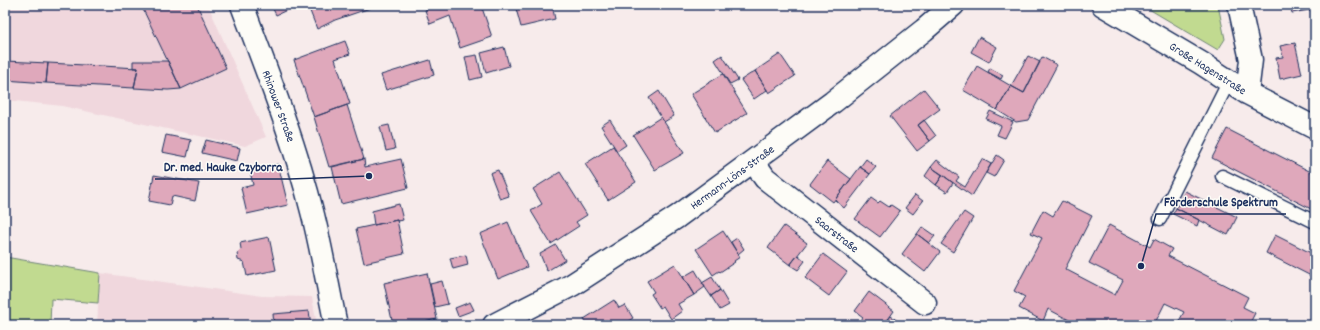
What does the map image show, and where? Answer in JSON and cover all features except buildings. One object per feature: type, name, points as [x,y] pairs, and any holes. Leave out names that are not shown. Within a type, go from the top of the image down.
[{"type":"street","name":"Rhinower Straße","points":[[242,5],[288,129],[306,188],[336,325]]},
{"type":"street","name":"Hermann-Löns-Straße","points":[[494,325],[543,301],[578,281],[677,217],[833,102],[924,30],[953,5]]},
{"type":"street","name":"Große Hagenstraße","points":[[1103,5],[1201,63],[1247,93],[1315,128]]},
{"type":"street","points":[[1239,5],[1251,60],[1247,93]]},
{"type":"street","name":"Saarstraße","points":[[753,161],[765,178],[925,303]]},
{"type":"lane","points":[[1160,220],[1230,81]]},
{"type":"lane","points":[[1222,176],[1315,222]]},
{"type":"shaded area","points":[[5,5],[208,5],[266,137],[245,146],[62,106],[5,100]]},
{"type":"shaded area","points":[[100,273],[262,296],[312,297],[317,325],[97,325]]},
{"type":"green space","points":[[1142,5],[1218,5],[1225,39],[1218,50]]},
{"type":"green space","points":[[5,257],[100,273],[98,303],[51,299],[50,325],[5,325]]},
{"type":"place","name":"Dr. med. Hauke Czyborra","points":[[369,176]]},
{"type":"place","name":"Förderschule Spektrum","points":[[1141,266]]}]
